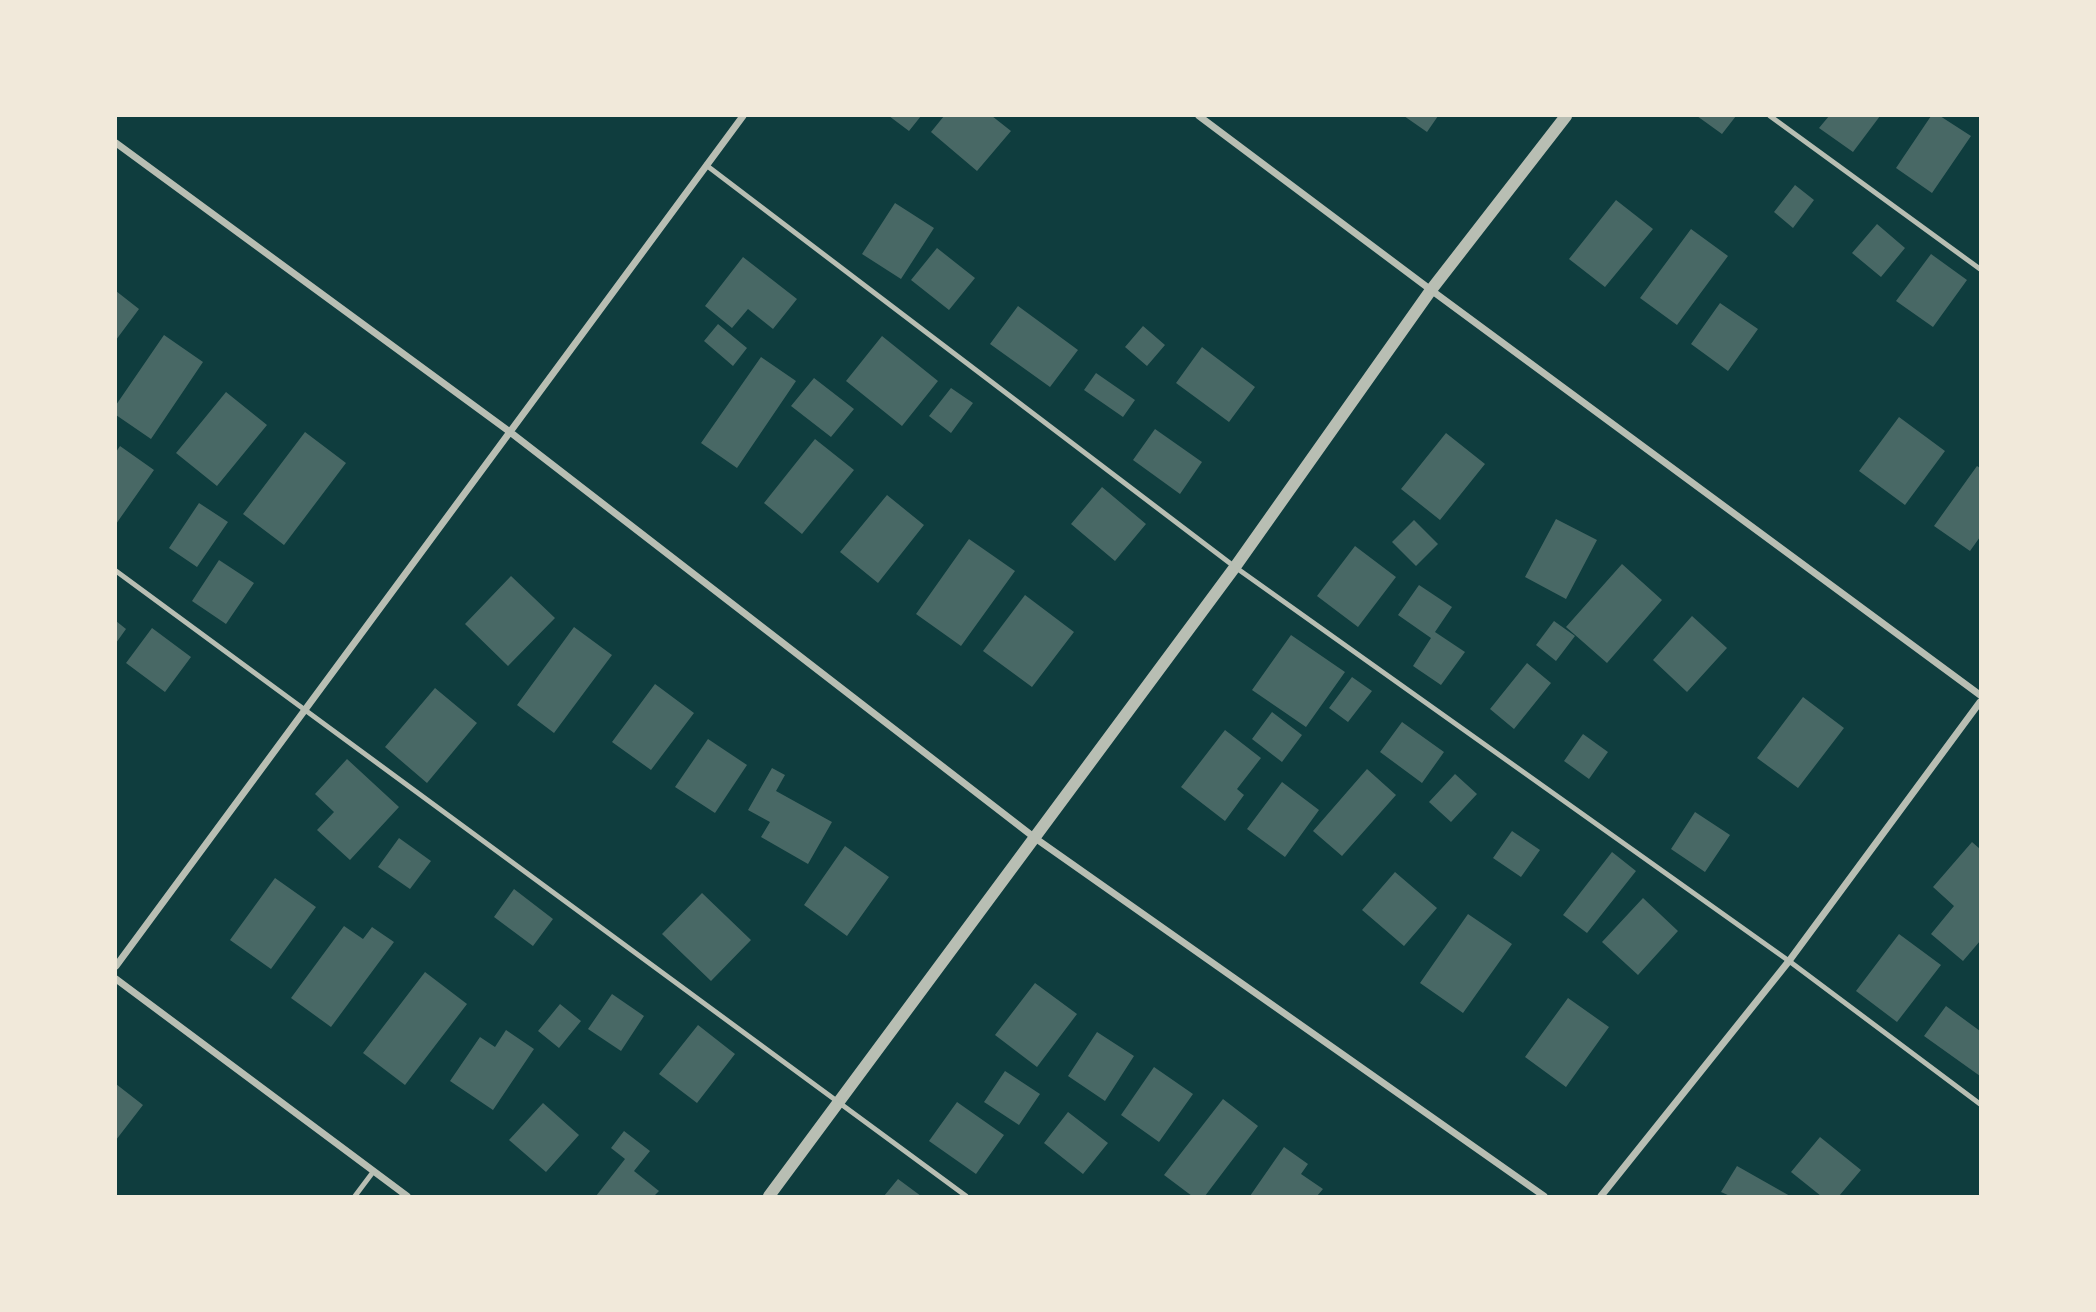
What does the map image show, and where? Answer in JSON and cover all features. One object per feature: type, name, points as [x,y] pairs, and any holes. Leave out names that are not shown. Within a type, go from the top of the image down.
[{"type":"street","points":[[116,966],[743,116]]},
{"type":"street","points":[[1199,116],[1980,695]]},
{"type":"street","points":[[769,1196],[1235,567],[1431,290],[1566,116]]},
{"type":"street","points":[[116,143],[510,432],[1035,838],[1544,1196]]},
{"type":"street","points":[[1601,1196],[1789,961],[1980,702]]},
{"type":"street","points":[[116,979],[407,1196]]},
{"type":"lane","points":[[1770,116],[1980,269]]},
{"type":"lane","points":[[706,165],[1235,567],[1789,961],[1980,1104]]},
{"type":"lane","points":[[116,571],[966,1196]]},
{"type":"lane","points":[[355,1196],[373,1172]]},
{"type":"building","points":[[889,116],[921,116],[909,131]]},
{"type":"building","points":[[944,116],[992,116],[1011,131],[977,171],[931,132]]},
{"type":"building","points":[[1404,116],[1438,116],[1427,132]]},
{"type":"building","points":[[1697,116],[1736,116],[1722,134]]},
{"type":"building","points":[[1829,116],[1880,116],[1853,152],[1819,128]]},
{"type":"building","points":[[1931,116],[1940,116],[1971,136],[1932,193],[1896,168]]},
{"type":"building","points":[[1795,185],[1814,200],[1793,228],[1774,212]]},
{"type":"building","points":[[1616,200],[1653,229],[1605,287],[1569,259]]},
{"type":"building","points":[[895,203],[934,228],[901,279],[862,254]]},
{"type":"building","points":[[1877,224],[1905,248],[1881,277],[1852,253]]},
{"type":"building","points":[[1691,229],[1728,256],[1677,325],[1640,298]]},
{"type":"building","points":[[937,248],[975,278],[949,310],[911,280]]},
{"type":"building","points":[[1931,254],[1967,280],[1933,327],[1896,301]]},
{"type":"building","points":[[743,257],[797,299],[773,329],[748,309],[732,328],[705,306]]},
{"type":"building","points":[[116,291],[139,309],[116,340]]},
{"type":"building","points":[[1720,303],[1758,329],[1728,371],[1691,344]]},
{"type":"building","points":[[1018,306],[1078,350],[1050,387],[990,344]]},
{"type":"building","points":[[718,324],[747,348],[733,366],[704,341]]},
{"type":"building","points":[[1143,326],[1165,345],[1147,366],[1125,347]]},
{"type":"building","points":[[164,335],[203,362],[151,439],[116,415],[116,405]]},
{"type":"building","points":[[882,336],[938,381],[902,426],[846,381]]},
{"type":"building","points":[[1202,347],[1255,387],[1229,422],[1176,383]]},
{"type":"building","points":[[761,357],[796,381],[737,468],[701,443]]},
{"type":"building","points":[[1096,373],[1135,400],[1123,417],[1084,390]]},
{"type":"building","points":[[814,378],[854,409],[831,437],[791,406]]},
{"type":"building","points":[[951,388],[973,403],[951,433],[929,416]]},
{"type":"building","points":[[226,392],[267,425],[217,486],[176,453]]},
{"type":"building","points":[[1899,417],[1945,451],[1905,505],[1859,471]]},
{"type":"building","points":[[1155,429],[1202,462],[1180,494],[1133,460]]},
{"type":"building","points":[[305,432],[346,463],[284,545],[243,514]]},
{"type":"building","points":[[1446,433],[1485,464],[1440,520],[1401,489]]},
{"type":"building","points":[[815,439],[854,470],[802,534],[764,503]]},
{"type":"building","points":[[120,446],[154,470],[116,524],[116,452]]},
{"type":"building","points":[[1977,466],[1980,468],[1980,537],[1970,551],[1934,526]]},
{"type":"building","points":[[1102,487],[1146,524],[1115,561],[1071,524]]},
{"type":"building","points":[[887,495],[924,525],[878,583],[840,552]]},
{"type":"building","points":[[199,503],[228,522],[197,567],[169,548]]},
{"type":"building","points":[[1556,519],[1597,540],[1566,599],[1525,577]]},
{"type":"building","points":[[1414,520],[1438,544],[1416,566],[1392,542]]},
{"type":"building","points":[[969,539],[1015,571],[961,646],[916,614]]},
{"type":"building","points":[[1355,546],[1396,577],[1358,627],[1317,596]]},
{"type":"building","points":[[219,560],[254,583],[226,624],[192,601]]},
{"type":"building","points":[[1622,564],[1662,600],[1607,663],[1566,627]]},
{"type":"building","points":[[511,576],[555,618],[508,666],[465,624]]},
{"type":"building","points":[[1419,585],[1452,607],[1435,632],[1465,652],[1441,685],[1413,666],[1431,638],[1398,615]]},
{"type":"building","points":[[1025,595],[1074,632],[1032,687],[983,651]]},
{"type":"building","points":[[1692,616],[1727,648],[1687,692],[1653,660]]},
{"type":"building","points":[[116,621],[126,629],[116,643]]},
{"type":"building","points":[[1554,621],[1575,636],[1556,661],[1536,645]]},
{"type":"building","points":[[574,627],[612,655],[554,733],[517,705]]},
{"type":"building","points":[[152,628],[191,657],[165,692],[126,663]]},
{"type":"building","points":[[1291,635],[1345,672],[1306,727],[1252,690]]},
{"type":"building","points":[[1527,663],[1551,683],[1514,729],[1490,709]]},
{"type":"building","points":[[1352,677],[1372,691],[1348,722],[1329,708]]},
{"type":"building","points":[[655,684],[694,713],[651,770],[612,742]]},
{"type":"building","points":[[435,688],[477,723],[427,783],[385,747]]},
{"type":"building","points":[[1803,697],[1844,728],[1798,788],[1757,758]]},
{"type":"building","points":[[1272,712],[1302,735],[1282,762],[1252,739]]},
{"type":"building","points":[[1402,722],[1444,752],[1422,783],[1380,752]]},
{"type":"building","points":[[1225,730],[1261,758],[1237,789],[1244,795],[1225,821],[1181,787]]},
{"type":"building","points":[[1583,734],[1608,752],[1589,779],[1564,761]]},
{"type":"building","points":[[708,739],[747,765],[715,813],[675,787]]},
{"type":"building","points":[[347,759],[399,807],[350,860],[317,830],[334,812],[315,794]]},
{"type":"building","points":[[772,768],[785,775],[776,791],[832,822],[808,864],[761,837],[770,822],[748,810]]},
{"type":"building","points":[[1367,769],[1396,795],[1342,856],[1313,831]]},
{"type":"building","points":[[1455,774],[1477,794],[1451,822],[1429,802]]},
{"type":"building","points":[[1282,782],[1319,810],[1285,857],[1247,829]]},
{"type":"building","points":[[1695,812],[1730,835],[1705,872],[1671,849]]},
{"type":"building","points":[[1512,831],[1540,850],[1521,877],[1493,858]]},
{"type":"building","points":[[399,838],[431,861],[410,889],[378,867]]},
{"type":"building","points":[[1972,842],[1980,849],[1980,941],[1963,961],[1931,934],[1954,906],[1933,887]]},
{"type":"building","points":[[845,846],[889,877],[847,936],[804,905]]},
{"type":"building","points":[[1612,852],[1636,871],[1587,933],[1563,915]]},
{"type":"building","points":[[1395,872],[1437,908],[1404,946],[1362,910]]},
{"type":"building","points":[[275,878],[316,907],[271,969],[230,940]]},
{"type":"building","points":[[514,889],[553,919],[533,946],[494,917]]},
{"type":"building","points":[[702,893],[751,940],[711,981],[662,934]]},
{"type":"building","points":[[1643,898],[1678,931],[1638,975],[1602,942]]},
{"type":"building","points":[[1468,914],[1512,944],[1463,1013],[1420,983]]},
{"type":"building","points":[[344,926],[363,939],[372,927],[394,942],[331,1027],[291,998]]},
{"type":"building","points":[[1899,934],[1941,965],[1897,1022],[1856,991]]},
{"type":"building","points":[[425,972],[467,1004],[405,1085],[363,1053]]},
{"type":"building","points":[[1035,983],[1077,1014],[1037,1067],[995,1035]]},
{"type":"building","points":[[612,994],[644,1016],[621,1051],[588,1029]]},
{"type":"building","points":[[1568,998],[1609,1027],[1566,1087],[1525,1057]]},
{"type":"building","points":[[560,1004],[581,1021],[559,1048],[538,1031]]},
{"type":"building","points":[[1946,1006],[1980,1031],[1980,1076],[1924,1036]]},
{"type":"building","points":[[698,1025],[735,1054],[697,1103],[659,1074]]},
{"type":"building","points":[[506,1030],[534,1049],[493,1110],[450,1081],[480,1037],[495,1047]]},
{"type":"building","points":[[1097,1032],[1134,1056],[1105,1101],[1068,1076]]},
{"type":"building","points":[[1154,1067],[1193,1094],[1159,1142],[1121,1115]]},
{"type":"building","points":[[1005,1071],[1040,1094],[1019,1125],[984,1102]]},
{"type":"building","points":[[116,1084],[143,1105],[116,1140]]},
{"type":"building","points":[[1223,1099],[1258,1126],[1205,1196],[1192,1196],[1164,1175]]},
{"type":"building","points":[[957,1102],[1004,1135],[976,1174],[929,1141]]},
{"type":"building","points":[[543,1103],[579,1135],[546,1172],[509,1140]]},
{"type":"building","points":[[1068,1112],[1108,1143],[1083,1174],[1044,1143]]},
{"type":"building","points":[[624,1131],[650,1151],[634,1171],[659,1191],[654,1196],[596,1196],[625,1159],[611,1148]]},
{"type":"building","points":[[1820,1137],[1861,1170],[1839,1196],[1821,1196],[1791,1172]]},
{"type":"building","points":[[1284,1147],[1308,1164],[1301,1174],[1323,1189],[1317,1196],[1250,1196]]},
{"type":"building","points":[[1737,1166],[1790,1196],[1730,1196],[1721,1192]]},
{"type":"building","points":[[898,1179],[921,1196],[884,1196]]}]
